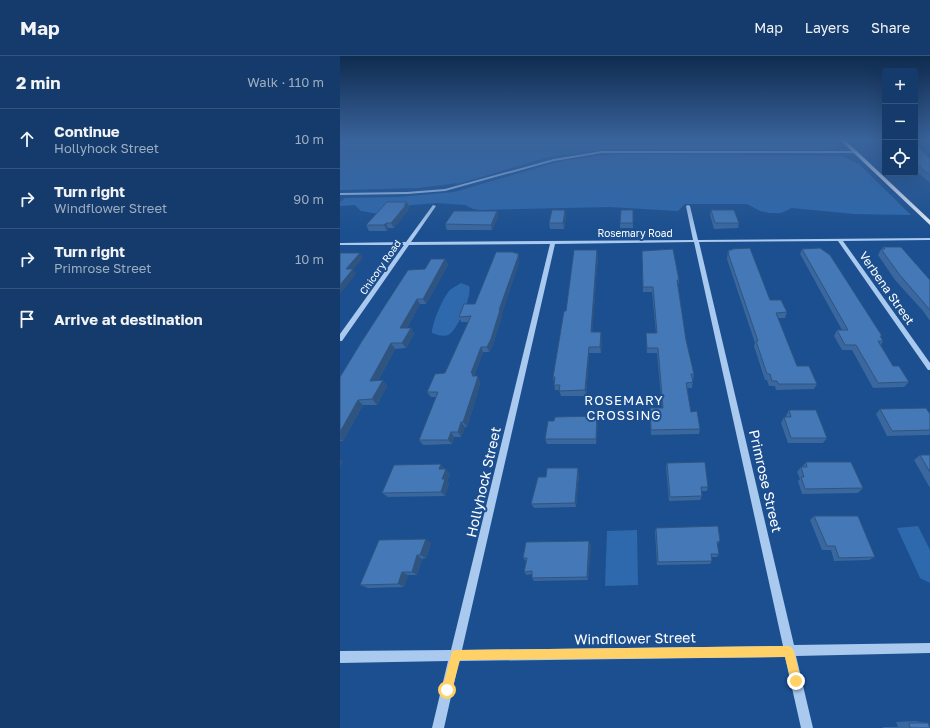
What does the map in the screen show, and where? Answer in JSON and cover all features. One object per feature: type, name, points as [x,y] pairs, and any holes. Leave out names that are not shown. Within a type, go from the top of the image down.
[{"type":"main road","points":[[875,171],[930,223]]},
{"type":"street","points":[[340,194],[407,193],[446,190],[514,171]]},
{"type":"street","name":"Chicory Road","points":[[340,339],[434,206]]},
{"type":"street","name":"Primrose Street","points":[[688,206],[807,728]]},
{"type":"street","name":"Rosemary Road","points":[[340,244],[930,239]]},
{"type":"street","name":"Verbena Street","points":[[840,240],[930,368]]},
{"type":"street","name":"Hollyhock Street","points":[[438,728],[552,242]]},
{"type":"street","name":"Windflower Street","points":[[340,657],[930,648]]},
{"type":"shaded area","points":[[340,171],[500,171],[454,185],[458,183],[419,188],[340,190]]},
{"type":"shaded area","points":[[525,171],[867,171],[911,215],[854,214],[792,208],[781,213],[770,213],[760,211],[747,204],[685,204],[678,211],[609,207],[481,210],[473,209],[465,205],[437,203],[388,207],[379,214],[361,211],[355,205],[340,206],[340,202],[345,198],[398,197],[454,192]]},
{"type":"shaded area","points":[[461,283],[469,286],[470,290],[469,297],[456,327],[448,335],[442,336],[432,333],[436,317],[444,298],[450,290]]},
{"type":"shaded area","points":[[918,526],[930,550],[930,583],[920,578],[897,528]]},
{"type":"shaded area","points":[[637,530],[638,585],[605,586],[607,531]]},
{"type":"building","points":[[387,202],[407,202],[391,223],[386,223],[384,225],[366,225]]},
{"type":"building","points":[[552,210],[565,210],[563,223],[549,223]]},
{"type":"building","points":[[621,210],[633,210],[633,223],[620,223]]},
{"type":"building","points":[[711,210],[734,210],[739,223],[715,223]]},
{"type":"building","points":[[454,211],[497,211],[491,225],[445,224]]},
{"type":"building","points":[[883,247],[901,247],[930,280],[930,310],[899,274],[881,249],[885,249]]},
{"type":"building","points":[[750,248],[770,300],[781,300],[787,312],[776,313],[797,366],[809,366],[817,384],[778,384],[777,381],[772,381],[770,374],[767,374],[756,341],[758,341],[728,253],[728,250],[732,249]]},
{"type":"building","points":[[820,248],[830,255],[882,336],[880,336],[883,341],[878,341],[893,366],[899,366],[909,382],[878,383],[856,345],[845,345],[837,330],[848,330],[802,249]]},
{"type":"building","points":[[673,249],[679,280],[677,280],[686,340],[694,374],[691,374],[693,382],[686,383],[691,412],[697,411],[700,429],[651,430],[650,408],[663,408],[658,348],[647,348],[646,333],[657,333],[653,287],[643,287],[642,251]]},
{"type":"building","points":[[574,250],[597,250],[591,332],[601,332],[600,347],[589,347],[585,390],[559,391],[560,385],[554,385],[555,377],[553,377],[564,311],[566,311]]},
{"type":"building","points":[[496,252],[514,252],[518,253],[518,257],[499,310],[491,339],[487,347],[481,347],[471,373],[473,373],[472,376],[478,376],[463,422],[461,422],[458,432],[451,432],[448,440],[419,440],[438,392],[427,392],[435,374],[445,373],[471,316],[459,317],[464,304],[475,304]]},
{"type":"building","points":[[340,253],[360,253],[346,269],[353,269],[340,285]]},
{"type":"building","points":[[431,259],[445,259],[423,299],[417,299],[400,328],[411,328],[402,343],[391,343],[370,381],[383,380],[372,399],[358,400],[340,432],[340,377],[408,270],[425,269]]},
{"type":"building","points":[[926,408],[930,414],[930,430],[892,431],[880,409]]},
{"type":"building","points":[[789,410],[816,410],[827,438],[791,438],[784,417],[791,417]]},
{"type":"building","points":[[597,416],[596,439],[545,439],[548,421],[554,421],[555,417]]},
{"type":"building","points":[[920,455],[930,455],[930,472]]},
{"type":"building","points":[[705,462],[708,487],[701,487],[702,496],[670,497],[667,463]]},
{"type":"building","points":[[806,462],[851,462],[863,488],[805,489],[801,477],[804,477],[801,467],[807,467]]},
{"type":"building","points":[[441,464],[439,469],[446,469],[442,479],[445,479],[441,492],[382,493],[394,465]]},
{"type":"building","points":[[547,468],[578,468],[575,503],[531,504],[538,477],[546,477]]},
{"type":"building","points":[[814,516],[858,516],[875,557],[839,558],[835,546],[827,546]]},
{"type":"building","points":[[718,526],[720,541],[717,542],[719,554],[711,554],[712,561],[658,562],[656,528]]},
{"type":"building","points":[[426,539],[420,555],[417,555],[412,572],[402,572],[398,584],[360,585],[379,540]]},
{"type":"building","points":[[589,541],[587,577],[532,578],[532,571],[524,572],[527,558],[523,558],[526,542]]},
{"type":"building","points":[[909,723],[928,723],[930,728],[910,728]]},
{"type":"district","name":"ROSEMARY CROSSING","points":[[624,408]]},
{"type":"route","points":[[447,690],[456,655],[789,651],[796,681]]}]
